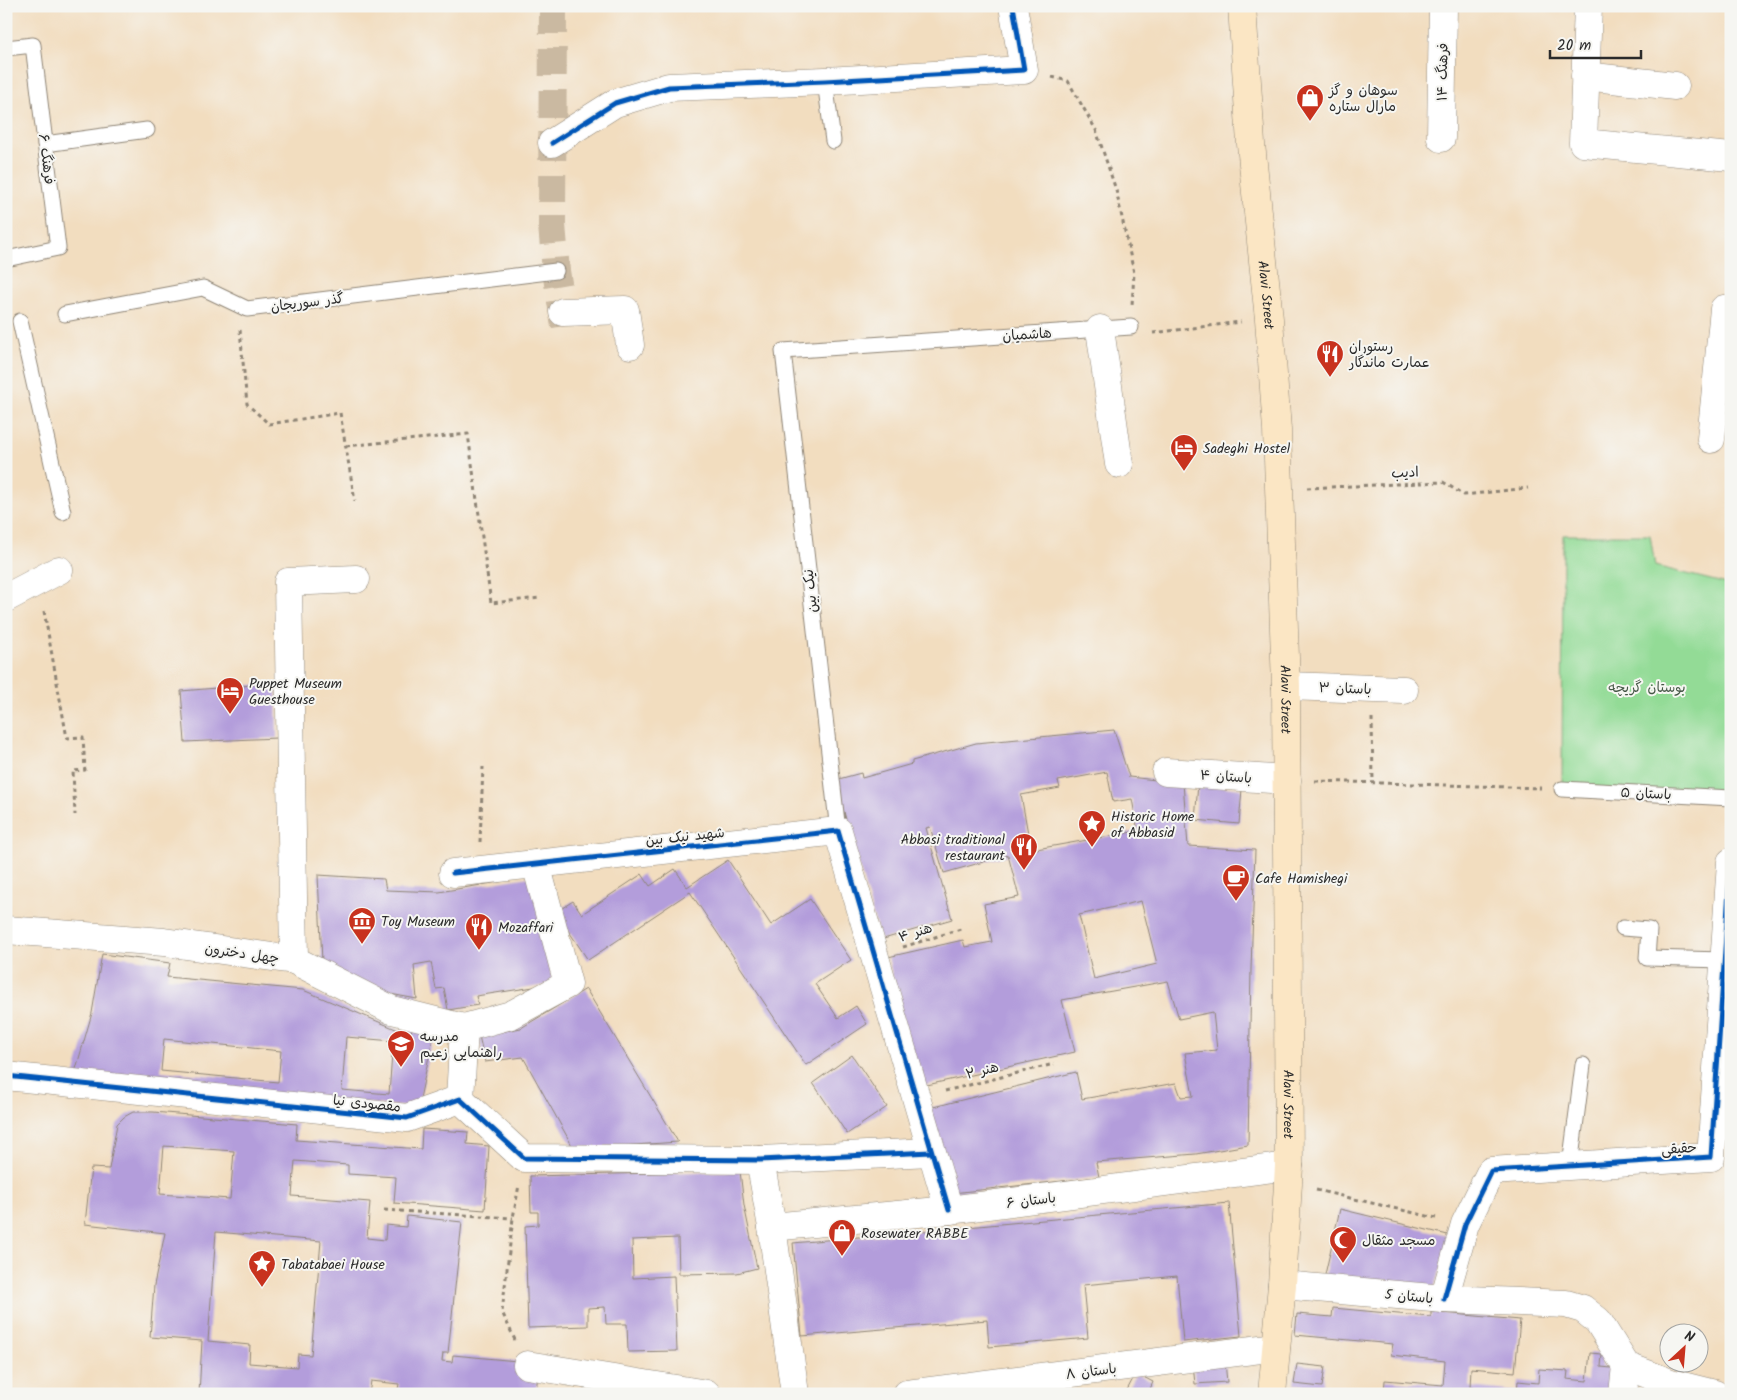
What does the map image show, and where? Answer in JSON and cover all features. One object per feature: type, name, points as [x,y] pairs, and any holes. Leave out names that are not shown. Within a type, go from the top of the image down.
[{"type":"main road","name":"Alavi Street","points":[[1242,6],[1251,144],[1269,319],[1281,489],[1286,686],[1289,1175],[1282,1285],[1272,1394]]},
{"type":"street","points":[[552,143],[615,103],[669,87],[1024,70],[1013,6]]},
{"type":"street","name":"فرهنگ ۱۴","points":[[1441,138],[1443,6]]},
{"type":"street","points":[[1588,6],[1583,143],[1731,157]]},
{"type":"street","points":[[1585,76],[1675,86]]},
{"type":"street","points":[[1711,439],[1724,309],[1731,309]]},
{"type":"street","points":[[563,312],[625,310],[630,345]]},
{"type":"street","points":[[1100,329],[1119,464]]},
{"type":"street","points":[[6,598],[48,576]]},
{"type":"street","points":[[294,960],[288,582],[356,579]]},
{"type":"street","name":"باستان ۳","points":[[1286,686],[1404,690]]},
{"type":"street","name":"باستان ۴","points":[[1166,772],[1287,780]]},
{"type":"street","points":[[838,831],[949,1210]]},
{"type":"street","name":"شهید نیک بین","points":[[466,871],[838,831]]},
{"type":"street","name":"حقیقی","points":[[1444,1299],[1465,1224],[1490,1170],[1711,1157],[1721,1133],[1724,960],[1731,862]]},
{"type":"street","points":[[536,864],[568,984],[511,1014],[464,1028],[460,1099],[524,1158],[760,1160],[931,1152]]},
{"type":"street","name":"چهل دخترون","points":[[6,930],[164,942],[294,960],[392,1010],[464,1028]]},
{"type":"street","name":"مقصودی نیا","points":[[6,1076],[407,1118],[460,1099]]},
{"type":"street","points":[[760,1160],[772,1227],[795,1394]]},
{"type":"street","name":"باستان ۶","points":[[772,1227],[1289,1175]]},
{"type":"street","name":"باستان 5","points":[[1282,1285],[1444,1299],[1566,1304],[1582,1309],[1598,1321],[1626,1366]]},
{"type":"street","name":"باستان ۸","points":[[907,1394],[1276,1347]]},
{"type":"street","points":[[527,1364],[707,1394]]},
{"type":"street","points":[[1622,1394],[1626,1366],[1671,1383],[1715,1394]]},
{"type":"lane","name":"فرهنگ ۶","points":[[6,48],[33,45],[58,248],[6,259]]},
{"type":"lane","points":[[825,81],[833,142]]},
{"type":"lane","points":[[45,144],[147,130]]},
{"type":"lane","name":"گذر سوریجان","points":[[64,314],[203,288],[247,309],[556,271]]},
{"type":"lane","points":[[20,322],[63,512]]},
{"type":"lane","name":"هاشمیان","points":[[783,351],[1131,328]]},
{"type":"lane","name":"نیک بین","points":[[783,351],[838,831]]},
{"type":"lane","name":"باستان ۵","points":[[1562,788],[1731,798]]},
{"type":"lane","points":[[1623,928],[1648,930],[1648,958],[1724,960]]},
{"type":"lane","points":[[1570,1166],[1583,1065]]},
{"type":"path","points":[[1024,70],[1068,81],[1096,130],[1116,190],[1134,273],[1131,328],[1145,334],[1269,319]]},
{"type":"path","points":[[237,305],[247,404],[269,424],[340,413],[355,501]]},
{"type":"path","points":[[346,446],[468,434],[491,603],[540,598]]},
{"type":"path","points":[[48,576],[67,738],[83,737],[85,770],[73,771],[75,815]]},
{"type":"path","points":[[1372,718],[1373,783]]},
{"type":"path","points":[[466,871],[483,767]]},
{"type":"path","points":[[1287,780],[1562,788]]},
{"type":"path","points":[[524,1158],[512,1218],[502,1312],[527,1364]]},
{"type":"path","points":[[1289,1175],[1465,1224]]},
{"type":"path","points":[[384,1210],[512,1218]]},
{"type":"green space","name":"بوستان گریچه","points":[[1563,535],[1650,535],[1655,566],[1731,585],[1731,798],[1562,789]]},
{"type":"building","name":"Puppet Museum Guesthouse","points":[[276,683],[277,738],[185,742],[181,691]]},
{"type":"building","points":[[1114,730],[1129,777],[1183,783],[1188,846],[1255,850],[1248,1145],[1196,1154],[1096,1162],[1099,1177],[952,1193],[925,1109],[1076,1072],[1082,1099],[1176,1083],[1181,1097],[1193,1096],[1185,1053],[1217,1050],[1213,1012],[1179,1019],[1168,981],[1062,1000],[1075,1052],[918,1087],[888,957],[963,940],[965,947],[992,942],[984,904],[1019,897],[1008,855],[944,873],[930,827],[926,828],[952,919],[880,940],[835,780],[861,773],[862,778],[912,764],[912,761],[976,743]],"holes":[[[1107,772],[1113,802],[1132,799],[1138,831],[1031,850],[1021,795],[1060,788],[1058,781]],[[1141,901],[1157,964],[1094,979],[1079,915]]]},
{"type":"building","points":[[1198,784],[1242,789],[1239,824],[1195,820]]},
{"type":"building","points":[[728,860],[771,925],[810,899],[851,960],[815,984],[838,1018],[856,1006],[867,1024],[806,1065],[690,892],[588,960],[556,912],[573,901],[582,914],[642,874],[650,886],[675,869],[687,887]]},
{"type":"building","points":[[318,875],[384,879],[386,890],[439,892],[535,876],[553,984],[476,996],[478,1005],[448,1010],[444,988],[436,989],[431,962],[414,965],[417,999],[358,988],[322,962]]},
{"type":"building","points":[[102,954],[170,963],[167,977],[303,990],[410,1035],[414,1023],[435,1028],[418,1108],[74,1076],[92,1013]],"holes":[[[346,1037],[393,1041],[389,1094],[342,1090]],[[164,1039],[281,1051],[278,1082],[161,1071]]]},
{"type":"building","points":[[586,989],[678,1142],[574,1149],[523,1057],[485,1062],[479,1036],[521,1028]]},
{"type":"building","points":[[852,1055],[887,1107],[847,1134],[813,1083]]},
{"type":"building","points":[[133,1112],[153,1112],[297,1124],[296,1140],[421,1149],[422,1129],[468,1132],[467,1144],[489,1146],[485,1210],[394,1203],[396,1177],[348,1174],[348,1165],[295,1161],[292,1196],[370,1202],[367,1238],[385,1240],[386,1225],[406,1227],[407,1216],[462,1222],[448,1353],[443,1353],[442,1361],[452,1362],[453,1355],[517,1361],[538,1372],[536,1394],[397,1394],[399,1384],[371,1381],[369,1394],[199,1394],[202,1341],[150,1337],[154,1285],[165,1233],[85,1224],[91,1168],[109,1169],[117,1124]],"holes":[[[164,1146],[234,1151],[230,1199],[160,1194]],[[216,1232],[321,1241],[311,1355],[298,1354],[297,1367],[249,1363],[250,1345],[208,1341]]]},
{"type":"building","points":[[740,1171],[744,1205],[757,1268],[737,1273],[679,1274],[678,1238],[632,1240],[633,1278],[674,1276],[677,1351],[628,1352],[627,1324],[606,1324],[605,1307],[588,1308],[588,1326],[528,1328],[525,1226],[538,1225],[538,1212],[531,1212],[530,1176]]},
{"type":"building","points":[[1229,1203],[1241,1336],[1183,1342],[1177,1276],[1083,1285],[1088,1338],[989,1347],[987,1320],[802,1336],[793,1243]]},
{"type":"building","points":[[1340,1209],[1452,1236],[1433,1291],[1324,1279]]},
{"type":"building","points":[[1333,1308],[1431,1317],[1431,1312],[1520,1320],[1515,1372],[1471,1368],[1470,1387],[1517,1392],[1518,1381],[1538,1383],[1539,1369],[1568,1371],[1567,1379],[1587,1381],[1590,1353],[1602,1354],[1601,1367],[1622,1369],[1620,1394],[1384,1394],[1385,1380],[1443,1385],[1445,1361],[1391,1355],[1393,1344],[1295,1335],[1297,1314],[1332,1317]]},
{"type":"building","points":[[1225,1362],[1227,1382],[1195,1384],[1193,1364]]},
{"type":"building","points":[[1297,1364],[1325,1367],[1322,1387],[1294,1384]]},
{"type":"building","points":[[1136,1373],[1153,1382],[1148,1394],[1125,1394]]},
{"type":"tunnel","points":[[553,6],[552,225],[556,271],[565,326]]},
{"type":"cycle path","points":[[552,143],[615,103],[669,87],[1024,70],[1013,6]]},
{"type":"cycle path","points":[[453,873],[838,831],[949,1210]]},
{"type":"cycle path","points":[[1444,1299],[1465,1224],[1491,1171],[1711,1157],[1731,862]]},
{"type":"cycle path","points":[[6,1076],[407,1118],[460,1099],[524,1158],[760,1160],[931,1152]]},
{"type":"place","name":"سوهان و گز مارال ستاره","points":[[1310,122]]},
{"type":"place","name":"رستوران عمارت ماندگار","points":[[1330,378]]},
{"type":"place","name":"Sadeghi Hostel","points":[[1184,472]]},
{"type":"place","name":"Puppet Museum Guesthouse","points":[[230,715]]},
{"type":"place","name":"Historic Home of Abbasid","points":[[1092,848]]},
{"type":"place","name":"Abbasi traditional restaurant","points":[[1024,871]]},
{"type":"place","name":"Cafe Hamishegi","points":[[1236,902]]},
{"type":"place","name":"Toy Museum","points":[[362,945]]},
{"type":"place","name":"Mozaffari","points":[[479,951]]},
{"type":"place","name":"مدرسه راهنمایی زعیم","points":[[401,1068]]},
{"type":"place","name":"Rosewater RABBE","points":[[842,1257]]},
{"type":"place","name":"مسجد مثقال","points":[[1343,1264]]},
{"type":"place","name":"Tabatabaei House","points":[[262,1288]]}]
